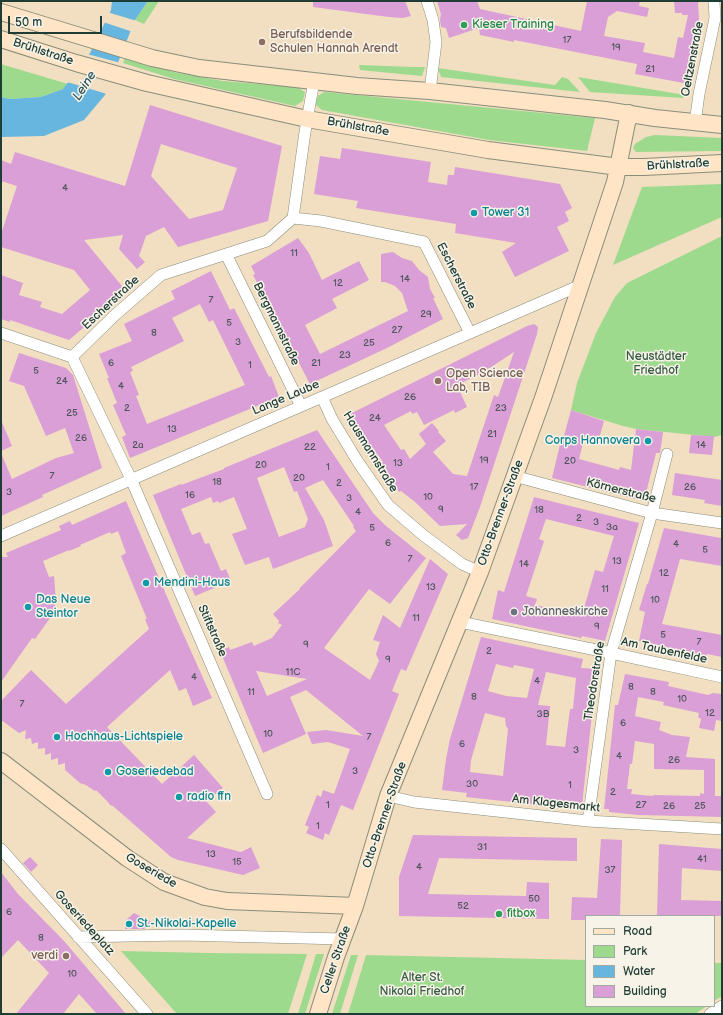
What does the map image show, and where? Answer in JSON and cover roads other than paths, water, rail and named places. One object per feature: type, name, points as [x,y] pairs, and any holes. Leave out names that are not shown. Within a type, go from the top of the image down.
[{"type":"main road","points":[[1,12],[152,58],[225,72],[430,91],[598,109],[695,123],[722,124]]},
{"type":"main road","name":"Brühlstraße","points":[[1,39],[123,77],[307,119],[488,150],[619,167],[722,163]]},
{"type":"main road","name":"Otto-Brenner-Straße","points":[[355,906],[388,796],[480,572],[543,398],[612,195],[630,113]]},
{"type":"main road","name":"Goseriede","points":[[1,761],[127,858],[164,882],[206,897],[227,901],[355,906]]},
{"type":"main road","name":"Celler Straße","points":[[318,1014],[355,906]]},
{"type":"street","points":[[427,1],[433,20],[436,42],[430,91]]},
{"type":"street","name":"Oeltzenstraße","points":[[695,123],[699,94],[715,18],[714,1]]},
{"type":"street","points":[[293,218],[314,81]]},
{"type":"street","name":"Escherstraße","points":[[72,357],[115,315],[161,275],[267,241],[293,218],[321,221],[424,242],[470,333]]},
{"type":"street","name":"Bergmannstraße","points":[[226,254],[301,406]]},
{"type":"street","name":"Lange Laube","points":[[1,536],[581,285]]},
{"type":"street","points":[[1,333],[72,357],[131,479]]},
{"type":"street","name":"Hausmannstraße","points":[[322,397],[332,419],[358,462],[388,505],[423,535],[462,564],[480,572]]},
{"type":"street","name":"Theodorstraße","points":[[588,821],[611,653],[652,513],[667,454]]},
{"type":"street","name":"Körnerstraße","points":[[514,476],[652,513],[722,523]]},
{"type":"street","name":"Stiftstraße","points":[[131,479],[267,794]]},
{"type":"street","name":"Am Taubenfelde","points":[[460,622],[722,677]]},
{"type":"street","name":"Am Klagesmarkt","points":[[388,796],[428,804],[588,821],[722,829]]},
{"type":"street","name":"Goseriedeplatz","points":[[1,849],[148,1014]]},
{"type":"street","points":[[78,937],[182,935],[343,939]]},
{"type":"street","points":[[710,1014],[722,1006]]},
{"type":"water","name":"Leine","points":[[112,1],[148,1],[135,20],[105,95],[84,120],[44,136],[1,137],[1,97],[10,99],[41,97],[63,89],[90,53],[111,10]]},
{"type":"place","name":"Kieser Training","points":[[464,25]]},
{"type":"place","name":"Berufsbildende Schulen Hannah Arendt","points":[[262,42]]},
{"type":"place","name":"Tower 31","points":[[474,213]]},
{"type":"place","name":"Open Science Lab, TIB","points":[[438,381]]},
{"type":"place","name":"Corps Hannovera","points":[[648,441]]},
{"type":"place","name":"Mendini-Haus","points":[[146,583]]},
{"type":"place","name":"Das Neue Steintor","points":[[28,607]]},
{"type":"place","name":"Johanneskirche","points":[[514,612]]},
{"type":"place","name":"Hochhaus-Lichtspiele","points":[[57,737]]},
{"type":"place","name":"Goseriedebad","points":[[108,772]]},
{"type":"place","name":"radio ffn","points":[[179,797]]},
{"type":"place","name":"fitbox","points":[[499,914]]},
{"type":"place","name":"St.-Nikolai-Kapelle","points":[[129,924]]},
{"type":"place","name":"verdi","points":[[66,956]]},
{"type":"park label","name":"Neustädter Friedhof","points":[[656,364]]},
{"type":"park label","name":"Alter St. Nikolai Friedhof","points":[[422,985]]}]
